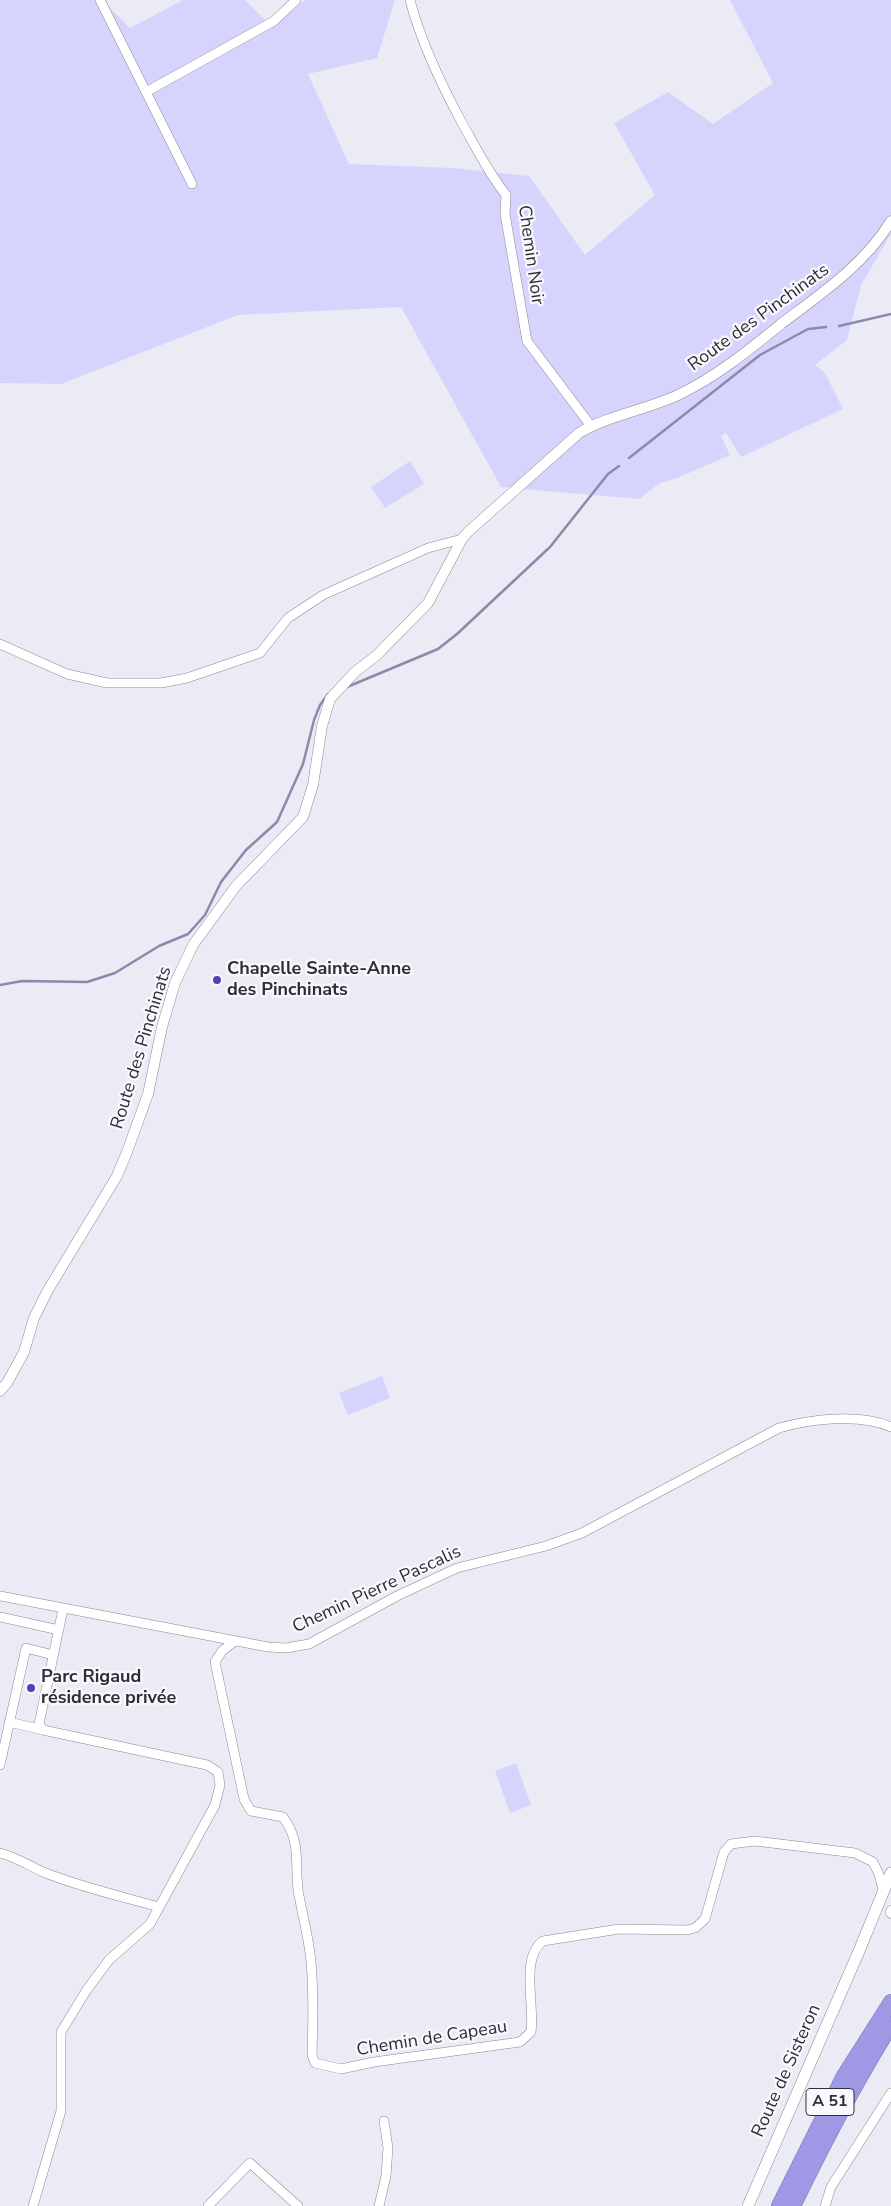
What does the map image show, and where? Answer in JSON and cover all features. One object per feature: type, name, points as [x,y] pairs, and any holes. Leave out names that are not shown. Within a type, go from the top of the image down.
[{"type":"highway","name":"A 51","points":[[779,2206],[844,2076],[891,2002]]},
{"type":"highway","name":"A 51","points":[[793,2206],[827,2135],[891,2025]]},
{"type":"main road","name":"Route de Sisteron","points":[[748,2206],[887,1891],[891,1873]]},
{"type":"street","points":[[100,0],[192,184]]},
{"type":"street","points":[[146,92],[274,21],[296,0]]},
{"type":"street","name":"Chemin Noir","points":[[410,0],[416,26],[444,89],[490,174],[506,195],[505,214],[527,341],[591,426]]},
{"type":"street","name":"Route des Pinchinats","points":[[0,1391],[7,1384],[24,1352],[34,1318],[48,1290],[117,1176],[148,1094],[162,1027],[175,983],[193,945],[236,886],[303,817],[313,784],[322,726],[330,698],[355,672],[377,655],[428,603],[462,539],[504,498],[579,433],[591,426],[656,405],[680,394],[729,365],[823,294],[857,265],[891,221]]},
{"type":"street","points":[[0,644],[67,674],[98,681],[139,684],[187,678],[260,653],[288,618],[323,595],[428,548],[462,539]]},
{"type":"street","name":"Chemin Pierre Pascalis","points":[[0,1596],[268,1647],[286,1648],[309,1644],[397,1596],[449,1572],[486,1560],[553,1544],[582,1533],[779,1428],[804,1421],[832,1420],[864,1421],[891,1427]]},
{"type":"street","points":[[43,1730],[39,1724],[63,1609]]},
{"type":"street","points":[[0,1617],[59,1630]]},
{"type":"street","name":"Chemin de Capeau","points":[[235,1641],[222,1651],[215,1662],[244,1799],[251,1811],[283,1817],[292,1828],[296,1843],[298,1865],[296,1872],[311,1960],[314,1994],[312,2055],[315,2063],[341,2070],[374,2062],[520,2042],[531,2032],[531,1958],[536,1946],[543,1941],[619,1929],[687,1930],[695,1928],[705,1919],[724,1852],[731,1844],[754,1842],[855,1853],[873,1862],[887,1891]]},
{"type":"street","points":[[0,1765],[8,1722],[26,1648],[53,1655]]},
{"type":"street","points":[[8,1722],[207,1765],[218,1772],[220,1785],[215,1805],[150,1924],[109,1960],[86,1992],[62,2032],[61,2111],[33,2206]]},
{"type":"street","points":[[0,1852],[16,1857],[42,1871],[93,1889],[159,1907]]},
{"type":"street","points":[[825,2206],[831,2187],[891,2092]]},
{"type":"street","points":[[379,2206],[386,2176],[388,2148],[384,2121]]},
{"type":"street","points":[[208,2206],[250,2163],[298,2206]]},
{"type":"shaded area","points":[[0,0],[108,0],[105,3],[130,28],[183,0],[245,0],[272,27],[305,0],[395,0],[377,58],[308,74],[349,164],[453,168],[529,176],[585,255],[655,195],[614,123],[668,92],[713,124],[773,83],[730,0],[891,0],[891,234],[861,285],[847,340],[815,365],[825,373],[843,409],[741,457],[726,433],[721,436],[730,455],[675,479],[660,483],[639,499],[501,487],[401,307],[238,315],[61,384],[0,383]]},
{"type":"shaded area","points":[[410,461],[424,484],[385,508],[371,487]]},
{"type":"shaded area","points":[[382,1376],[390,1398],[348,1415],[339,1393]]},
{"type":"shaded area","points":[[516,1763],[531,1805],[510,1813],[495,1771]]},
{"type":"waterway","points":[[839,326],[891,314]]},
{"type":"waterway","points":[[629,458],[760,355],[808,329],[826,327]]},
{"type":"waterway","points":[[347,687],[438,649],[457,634],[550,547],[608,474],[619,466]]},
{"type":"waterway","points":[[0,985],[22,981],[87,982],[115,973],[159,946],[188,934],[205,915],[221,882],[246,850],[277,822],[303,764],[314,720],[320,705],[328,694]]},
{"type":"place","name":"Chapelle Sainte-Anne des Pinchinats","points":[[217,980]]},
{"type":"place","name":"Parc Rigaud résidence privée","points":[[31,1688]]}]
